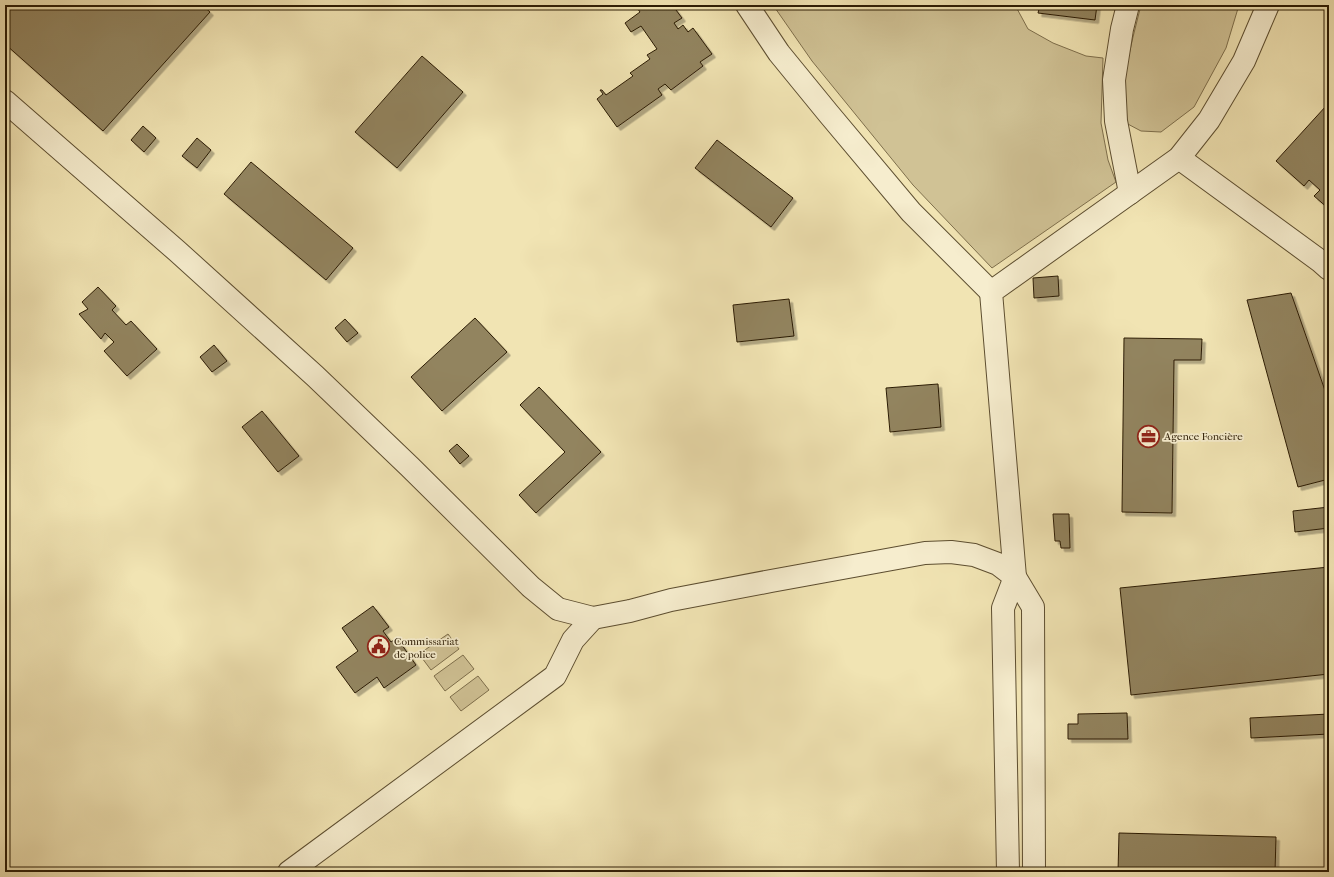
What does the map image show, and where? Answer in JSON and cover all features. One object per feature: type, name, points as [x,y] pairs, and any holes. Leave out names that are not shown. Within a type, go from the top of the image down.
[{"type":"street","points":[[747,5],[779,53],[911,212],[990,292],[1015,577],[1003,608],[1008,872]]},
{"type":"street","points":[[1128,5],[1122,29],[1114,80],[1116,121],[1130,193]]},
{"type":"street","points":[[990,292],[1179,158],[1209,120],[1240,68],[1268,5]]},
{"type":"street","points":[[5,101],[178,251],[315,376],[410,467],[531,588],[558,609],[593,618],[725,590],[925,553],[951,552],[974,555],[998,564],[1015,577],[1033,607],[1034,872]]},
{"type":"street","points":[[1179,158],[1329,269]]},
{"type":"street","points":[[289,872],[554,676],[573,640],[593,618]]},
{"type":"shaded area","points":[[773,5],[1015,5],[1028,29],[1053,43],[1086,56],[1103,58],[1101,123],[1108,160],[1116,182],[992,268],[913,185],[812,61]]},
{"type":"shaded area","points":[[1141,5],[1239,5],[1226,48],[1194,107],[1161,132],[1141,131],[1124,122],[1123,81]]},
{"type":"shaded area","points":[[448,634],[459,649],[431,670],[419,654]]},
{"type":"shaded area","points":[[463,655],[474,669],[445,691],[434,676]]},
{"type":"shaded area","points":[[478,676],[489,690],[461,711],[450,697]]},
{"type":"building","points":[[5,5],[202,5],[210,12],[103,131],[5,44]]},
{"type":"building","points":[[635,5],[675,5],[673,6],[682,18],[674,23],[678,29],[683,25],[688,32],[693,28],[712,54],[700,62],[703,66],[671,90],[665,84],[658,89],[662,95],[617,127],[597,99],[603,94],[600,90],[602,90],[606,95],[633,76],[630,73],[650,59],[647,55],[657,49],[641,26],[631,32],[625,23],[640,12]]},
{"type":"building","points":[[1040,5],[1097,5],[1095,20],[1038,13]]},
{"type":"building","points":[[422,56],[463,92],[397,168],[355,132]]},
{"type":"building","points":[[1326,106],[1329,109],[1329,209],[1314,196],[1320,190],[1309,180],[1304,186],[1276,161]]},
{"type":"building","points":[[143,126],[156,138],[144,152],[131,140]]},
{"type":"building","points":[[197,138],[211,150],[197,168],[182,156]]},
{"type":"building","points":[[717,140],[793,198],[771,227],[695,168]]},
{"type":"building","points":[[251,162],[353,248],[326,280],[224,194]]},
{"type":"building","points":[[1058,276],[1059,296],[1034,298],[1033,278]]},
{"type":"building","points":[[98,287],[116,306],[112,310],[126,325],[131,321],[157,349],[127,376],[104,351],[114,342],[105,333],[101,339],[79,314],[88,309],[82,302]]},
{"type":"building","points":[[1291,293],[1329,402],[1329,479],[1298,487],[1247,300]]},
{"type":"building","points":[[789,299],[794,336],[737,342],[733,305]]},
{"type":"building","points":[[475,318],[507,352],[442,411],[411,377]]},
{"type":"building","points":[[345,319],[358,333],[347,342],[335,328]]},
{"type":"building","name":"Agence Foncière","points":[[1124,338],[1202,339],[1201,360],[1174,360],[1172,513],[1122,512]]},
{"type":"building","points":[[214,345],[227,361],[212,372],[200,357]]},
{"type":"building","points":[[938,384],[941,427],[890,432],[886,388]]},
{"type":"building","points":[[539,387],[601,452],[536,513],[519,495],[565,452],[520,405]]},
{"type":"building","points":[[262,411],[299,456],[278,472],[242,427]]},
{"type":"building","points":[[457,444],[469,456],[460,464],[449,451]]},
{"type":"building","points":[[1329,507],[1329,528],[1295,532],[1293,511]]},
{"type":"building","points":[[1053,514],[1069,514],[1070,548],[1061,548],[1060,541],[1055,541]]},
{"type":"building","points":[[1329,567],[1329,674],[1131,695],[1120,588]]},
{"type":"building","name":"Commissariat de police","points":[[373,606],[389,627],[383,631],[391,642],[397,638],[416,665],[384,688],[377,677],[355,693],[336,667],[358,651],[342,628]]},
{"type":"building","points":[[1127,713],[1128,739],[1068,739],[1068,724],[1078,724],[1078,714]]},
{"type":"building","points":[[1329,714],[1329,734],[1251,738],[1250,718]]},
{"type":"building","points":[[1119,833],[1276,837],[1275,872],[1118,872]]},
{"type":"place","name":"Agence Foncière","points":[[1148,436]]},
{"type":"place","name":"Commissariat de police","points":[[379,647]]}]
